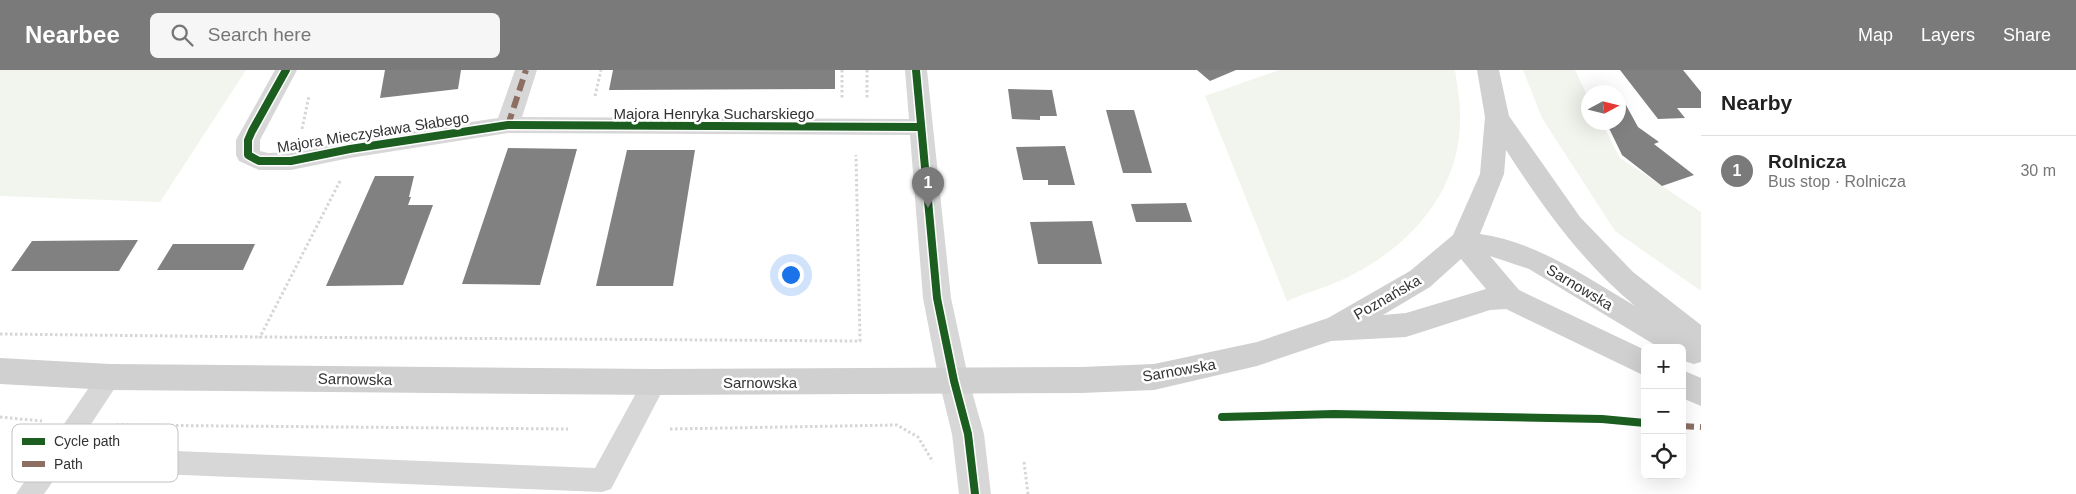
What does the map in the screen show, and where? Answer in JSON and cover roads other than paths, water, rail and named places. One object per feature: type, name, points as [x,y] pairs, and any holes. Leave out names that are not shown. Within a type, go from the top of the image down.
[{"type":"main road","name":"Poznańska","points":[[1331,329],[1414,283],[1463,242],[1482,202],[1492,174],[1497,117],[1488,70]]},
{"type":"main road","name":"Sarnowska","points":[[1497,117],[1540,182],[1583,238],[1620,276],[1701,340]]},
{"type":"main road","name":"Sarnowska","points":[[1463,242],[1492,246],[1539,262],[1633,319],[1701,356]]},
{"type":"main road","points":[[1463,242],[1509,298],[1641,362]]},
{"type":"main road","name":"Sarnowska","points":[[0,371],[110,377],[655,382],[954,381],[1154,377],[1257,354],[1331,329],[1406,325],[1490,299],[1509,298]]},
{"type":"main road","points":[[1686,385],[1701,393]]},
{"type":"street","name":"Majora Mieczysława Słabego","points":[[286,70],[248,140],[248,155],[259,161],[278,162],[508,125]]},
{"type":"street","points":[[508,125],[526,70]]},
{"type":"street","points":[[916,70],[937,298],[954,381],[968,434],[975,494]]},
{"type":"street","name":"Majora Henryka Sucharskiego","points":[[508,125],[920,127]]},
{"type":"lane","points":[[78,424],[110,377]]},
{"type":"lane","points":[[178,463],[602,480],[655,382]]},
{"type":"lane","points":[[29,494],[38,482]]},
{"type":"place","name":"Rolnicza","points":[[928,208]]}]
